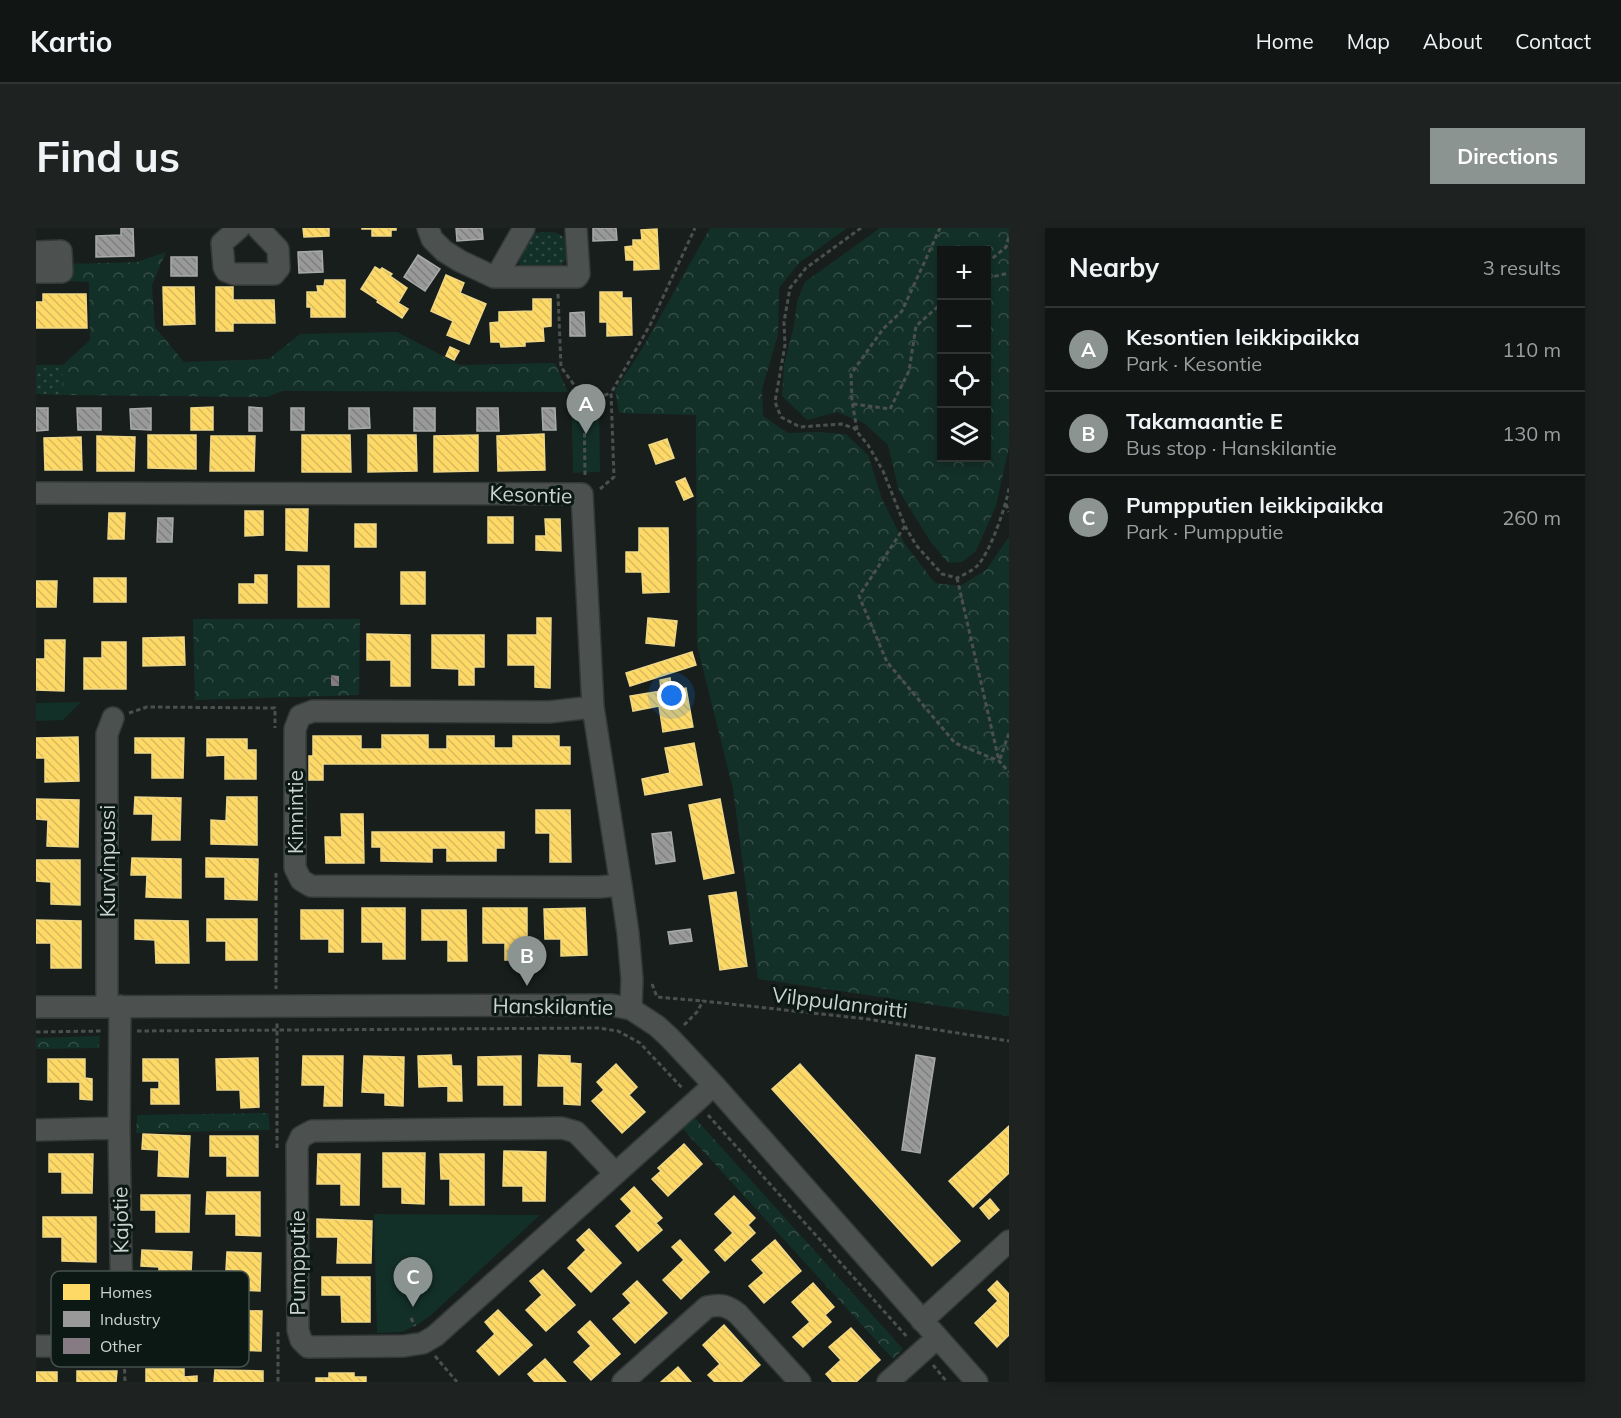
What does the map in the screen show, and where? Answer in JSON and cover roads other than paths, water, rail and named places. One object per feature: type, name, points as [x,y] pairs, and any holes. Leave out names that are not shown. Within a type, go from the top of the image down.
[{"type":"street","points":[[239,228],[222,243],[226,271],[234,274],[274,274],[279,268],[278,249],[258,228]]},
{"type":"street","points":[[428,228],[432,239],[444,251],[494,277],[576,278],[579,276],[576,228]]},
{"type":"street","points":[[494,277],[524,228]]},
{"type":"street","points":[[36,252],[61,251],[62,272],[36,272]]},
{"type":"street","name":"Kesontie","points":[[36,493],[582,494],[593,707],[621,885],[632,979],[631,1009]]},
{"type":"street","name":"Kinnintie","points":[[593,707],[549,712],[313,711],[300,716],[295,729],[295,868],[301,880],[311,886],[599,887],[621,885]]},
{"type":"street","name":"Kurvinpussi","points":[[113,718],[107,734],[113,1006]]},
{"type":"street","name":"Hanskilantie","points":[[36,1006],[612,1005],[631,1009],[657,1026],[714,1085],[977,1382]]},
{"type":"street","name":"Kajotie","points":[[113,1006],[119,1031],[121,1271]]},
{"type":"street","points":[[615,1173],[714,1085]]},
{"type":"street","points":[[36,1130],[119,1128]]},
{"type":"street","name":"Pumpputie","points":[[562,1128],[576,1132],[615,1173],[435,1336],[423,1343],[404,1346],[308,1347],[301,1340],[298,1330],[297,1146],[301,1137],[312,1131],[562,1128]]},
{"type":"street","points":[[921,1320],[1009,1241]]},
{"type":"street","points":[[623,1382],[707,1307],[717,1305],[729,1306],[738,1314],[800,1382]]},
{"type":"street","points":[[888,1382],[937,1338]]},
{"type":"place","name":"Kesontien leikkipaikka","points":[[586,434]]},
{"type":"place","name":"Takamaantie E","points":[[527,986]]},
{"type":"place","name":"Pumpputien leikkipaikka","points":[[413,1307]]}]
